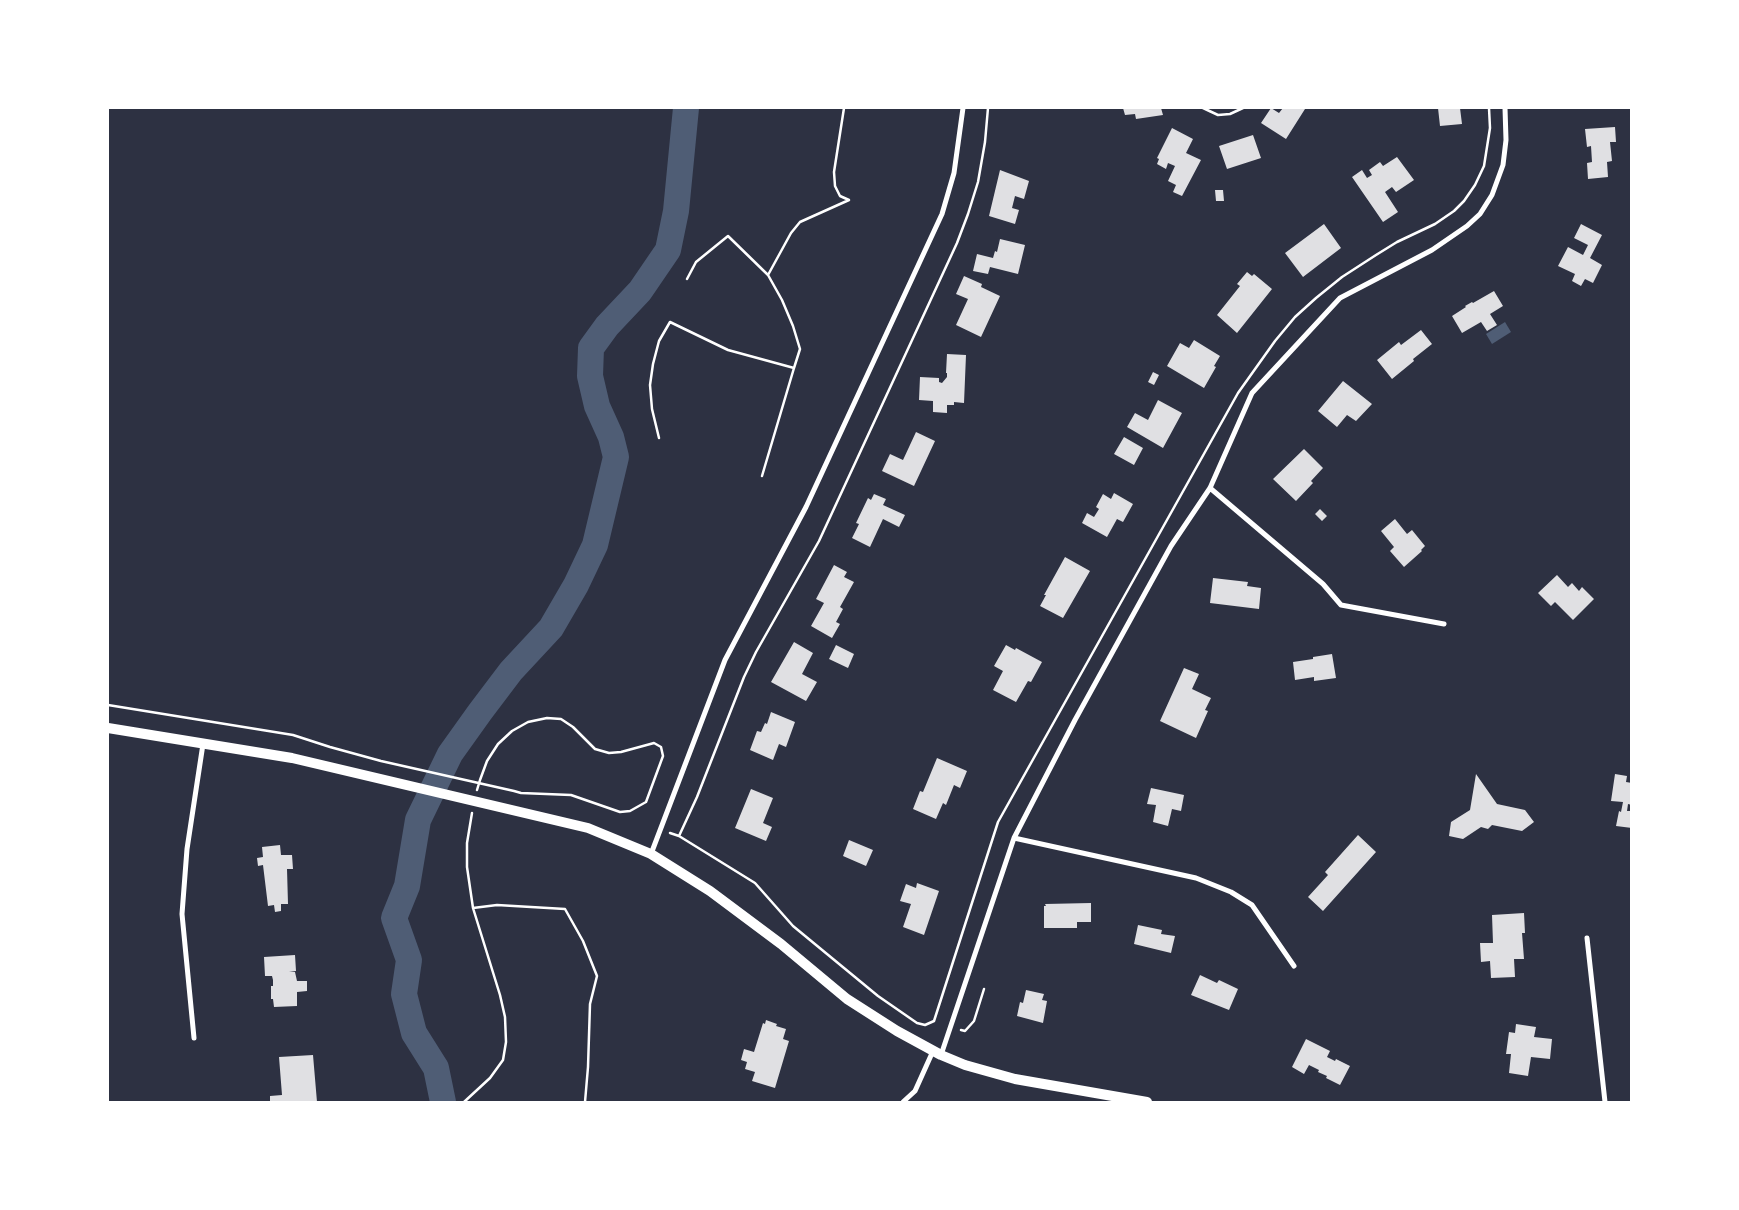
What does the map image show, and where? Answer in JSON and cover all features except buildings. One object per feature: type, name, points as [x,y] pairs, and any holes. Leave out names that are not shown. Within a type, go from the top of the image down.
[{"type":"main road","points":[[108,728],[292,758],[588,828],[651,854],[710,891],[780,944],[847,999],[897,1031],[937,1053],[965,1065],[1015,1079],[1147,1102]]},
{"type":"street","points":[[651,854],[725,660],[806,507],[942,214],[954,173],[963,108]]},
{"type":"street","points":[[903,1102],[915,1091],[937,1053],[1014,838],[1075,720],[1171,546],[1210,488],[1252,393],[1340,298],[1432,250],[1467,226],[1480,214],[1492,195],[1503,165],[1506,140],[1505,108]]},
{"type":"street","points":[[1210,488],[1323,584],[1341,605],[1444,624]]},
{"type":"street","points":[[194,1038],[182,914],[187,849],[203,743]]},
{"type":"street","points":[[1014,838],[1196,878],[1231,892],[1252,905],[1294,966]]},
{"type":"street","points":[[1588,938],[1605,1102]]},
{"type":"path","points":[[768,275],[791,233],[800,222],[849,200],[840,196],[835,186],[834,172],[844,108]]},
{"type":"path","points":[[679,836],[697,797],[744,677],[756,652],[819,541],[957,243],[978,182],[985,142],[988,108]]},
{"type":"path","points":[[1203,108],[1218,115],[1230,114],[1243,108]]},
{"type":"path","points":[[670,834],[679,836],[755,883],[793,926],[878,996],[917,1022],[925,1025],[934,1021],[998,822],[1238,393],[1275,341],[1295,317],[1316,298],[1342,277],[1376,254],[1435,224],[1454,211],[1464,201],[1475,185],[1484,166],[1490,128],[1489,108]]},
{"type":"path","points":[[687,279],[696,262],[728,236],[768,275],[793,326],[800,349],[762,476]]},
{"type":"path","points":[[659,438],[652,408],[650,385],[659,341],[670,322],[728,350],[794,368]]},
{"type":"path","points":[[108,705],[293,735],[330,748],[381,761],[514,791],[571,795],[588,799],[620,812],[630,811],[646,802],[663,756],[661,747],[654,743],[621,752],[608,753],[595,749],[573,727],[561,719],[548,718],[528,722],[512,731],[498,744],[487,761],[476,796]]},
{"type":"path","points":[[464,1102],[490,1078],[503,1060],[506,1042],[505,1017],[500,994],[473,908],[467,866],[467,844],[472,812]]},
{"type":"path","points":[[473,908],[497,905],[565,909],[583,941],[597,976],[590,1004],[585,1102]]},
{"type":"path","points":[[961,1030],[966,1031],[974,1021],[984,989]]},
{"type":"water","points":[[1505,322],[1511,332],[1492,344],[1486,334]]},
{"type":"waterway","points":[[443,1102],[436,1068],[414,1033],[404,994],[409,960],[394,918],[407,886],[418,820],[450,754],[511,671],[551,628],[576,585],[595,545],[616,457],[611,437],[597,406],[590,376],[591,348],[607,326],[640,291],[668,250],[676,211],[686,108]]}]
